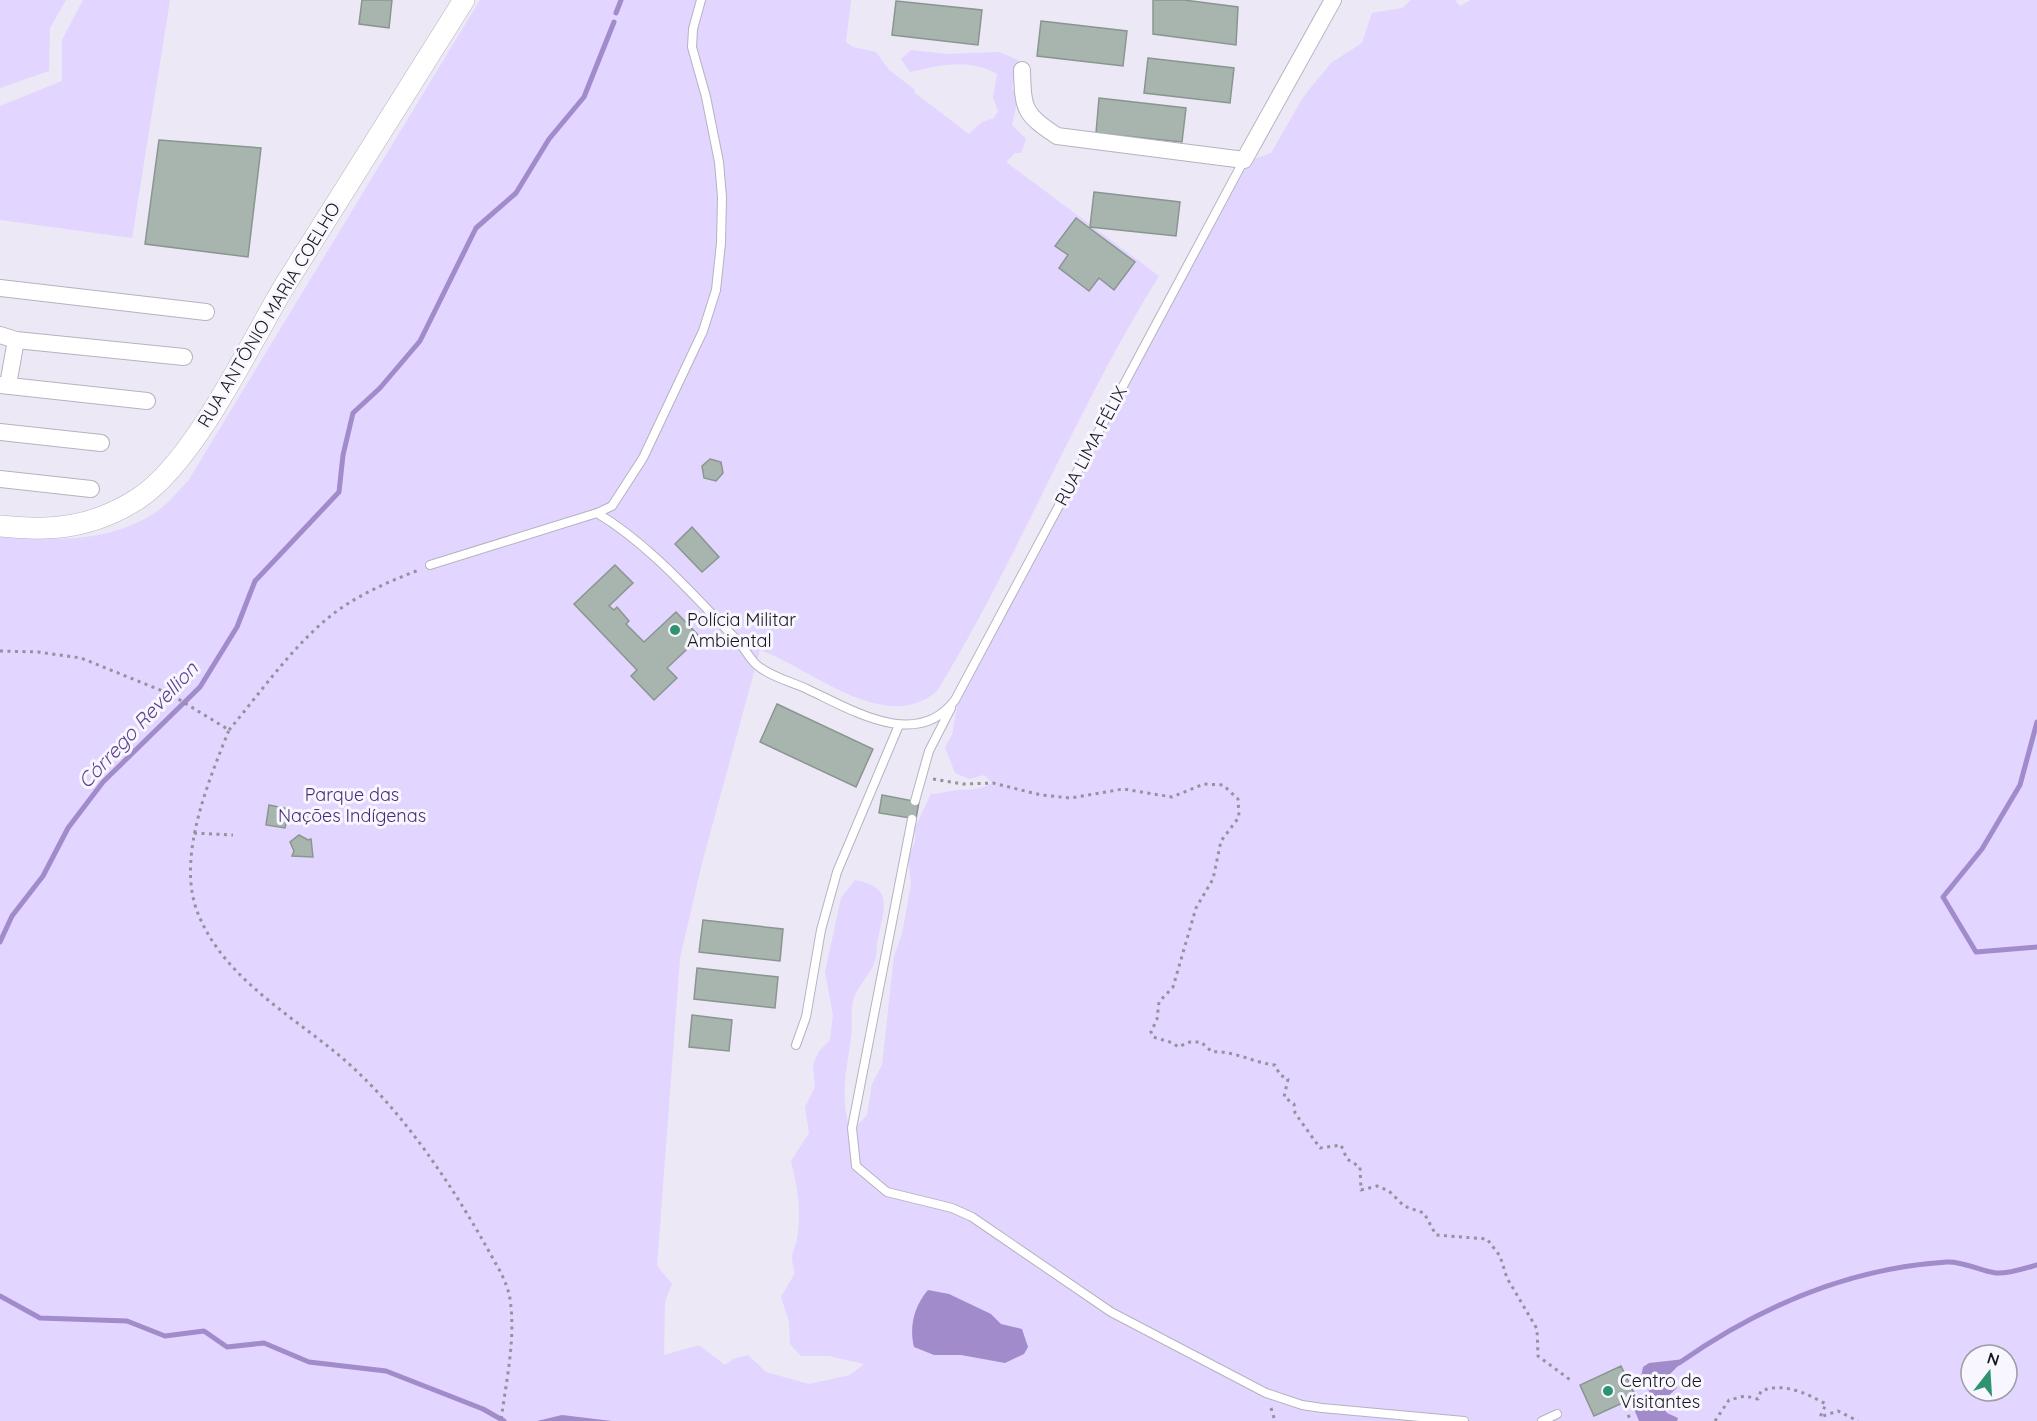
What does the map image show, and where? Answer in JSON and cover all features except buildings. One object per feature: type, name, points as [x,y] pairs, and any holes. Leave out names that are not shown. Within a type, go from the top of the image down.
[{"type":"street","name":"RUA ANTÔNIO MARIA COELHO","points":[[0,526],[28,529],[75,525],[101,519],[141,496],[169,469],[200,430],[285,286],[464,0]]},
{"type":"street","name":"RUA LIMA FÉLIX","points":[[1244,160],[1333,0]]},
{"type":"street","points":[[1022,70],[1023,102],[1032,120],[1057,136],[1244,160]]},
{"type":"street","points":[[0,288],[206,312]]},
{"type":"street","points":[[147,400],[4,385],[8,338],[184,357]]},
{"type":"street","points":[[0,432],[101,443]]},
{"type":"street","points":[[0,479],[91,489]]},
{"type":"lane","points":[[430,565],[597,513],[612,506],[643,458],[703,331],[716,290],[721,220],[719,162],[706,97],[692,47],[693,29],[701,0]]},
{"type":"lane","name":"RUA LIMA FÉLIX","points":[[597,513],[633,538],[738,640],[758,666],[869,718],[899,725],[927,723],[948,710],[956,700],[1244,160]]},
{"type":"lane","points":[[915,801],[920,776],[929,751],[956,700]]},
{"type":"lane","points":[[796,1045],[806,1017],[821,930],[837,872],[899,725]]},
{"type":"lane","points":[[912,819],[852,1128],[856,1166],[887,1192],[952,1208],[972,1217],[1111,1312],[1266,1393],[1302,1405],[1322,1408],[1464,1421]]},
{"type":"lane","points":[[1542,1421],[1557,1414]]},
{"type":"path","points":[[430,565],[380,585],[336,612],[295,651],[229,730],[205,789],[194,833],[192,886],[195,906],[212,942],[245,981],[363,1077],[403,1123],[462,1206],[502,1275],[510,1298],[512,1341],[501,1421]]},
{"type":"path","points":[[0,651],[38,652],[81,658],[170,694],[229,730]]},
{"type":"path","points":[[920,776],[963,784],[993,783],[1041,795],[1070,798],[1123,789],[1172,797],[1204,784],[1223,785],[1232,790],[1238,799],[1239,817],[1221,841],[1213,879],[1196,908],[1173,987],[1159,1002],[1157,1019],[1151,1032],[1153,1037],[1173,1043],[1178,1047],[1190,1042],[1201,1042],[1212,1052],[1222,1051],[1260,1064],[1275,1065],[1281,1075],[1287,1079],[1284,1098],[1294,1104],[1295,1113],[1320,1149],[1341,1145],[1347,1159],[1360,1167],[1361,1190],[1377,1186],[1389,1191],[1404,1206],[1424,1213],[1431,1231],[1436,1235],[1487,1239],[1500,1256],[1507,1278],[1537,1329],[1538,1356],[1573,1382]]},
{"type":"path","points":[[194,833],[233,835]]},
{"type":"path","points":[[1715,1421],[1729,1400],[1745,1396],[1758,1399],[1761,1391],[1768,1388],[1798,1389],[1826,1404],[1820,1417],[1838,1411],[1858,1421]]},
{"type":"path","points":[[1624,1408],[1631,1421]]},
{"type":"green space","points":[[0,0],[66,0],[50,28],[49,71],[0,88]]},
{"type":"green space","points":[[83,0],[170,0],[132,238],[0,220],[0,106],[62,81],[62,40]]},
{"type":"green space","name":"Parque das Nações Indígenas","points":[[480,0],[851,0],[846,42],[853,47],[876,52],[889,70],[914,89],[915,93],[969,134],[982,122],[994,118],[998,111],[993,97],[997,74],[965,64],[943,65],[910,72],[901,59],[911,50],[947,54],[999,52],[1018,60],[1012,88],[1018,98],[1012,125],[1026,139],[1021,153],[1015,153],[1006,162],[1159,276],[1101,378],[995,588],[937,691],[917,703],[895,706],[872,703],[848,694],[760,650],[702,863],[680,958],[657,1266],[672,1284],[665,1301],[664,1355],[699,1345],[725,1365],[733,1359],[748,1355],[766,1372],[809,1384],[850,1375],[864,1364],[829,1356],[801,1356],[790,1344],[789,1321],[781,1297],[795,1273],[792,1255],[799,1223],[798,1196],[791,1161],[809,1133],[805,1107],[815,1087],[813,1065],[819,1051],[830,1040],[833,1015],[825,972],[841,898],[855,880],[877,888],[884,901],[875,961],[857,991],[852,1006],[852,1033],[844,1097],[852,1131],[867,1115],[872,1084],[882,1065],[894,956],[902,934],[911,884],[908,858],[915,841],[915,827],[931,794],[977,789],[992,783],[984,775],[969,779],[955,773],[945,747],[952,735],[958,701],[1246,162],[1271,153],[1304,96],[1331,63],[1362,43],[1372,13],[1402,8],[1411,0],[1455,0],[1460,6],[1471,0],[2037,0],[2037,1421],[0,1421],[0,535],[58,539],[96,535],[132,525],[165,505],[188,481]]},
{"type":"shaded area","points":[[928,1290],[949,1294],[991,1314],[1001,1324],[1022,1329],[1028,1347],[1024,1354],[1005,1363],[961,1355],[934,1355],[914,1347],[912,1332],[914,1317],[919,1303]]},
{"type":"shaded area","points":[[1685,1359],[1668,1376],[1669,1379],[1676,1380],[1677,1388],[1666,1398],[1668,1403],[1664,1408],[1667,1413],[1678,1418],[1677,1421],[1639,1421],[1634,1409],[1647,1402],[1650,1393],[1641,1377],[1643,1367],[1649,1363]]},
{"type":"shaded area","points":[[562,1415],[612,1421],[537,1421]]},
{"type":"waterway","name":"Córrego Revellion","points":[[616,13],[621,0]]},
{"type":"waterway","name":"Córrego Revellion","points":[[0,942],[12,916],[43,876],[68,828],[103,782],[200,687],[237,627],[255,581],[339,492],[343,455],[353,413],[380,388],[420,341],[476,228],[516,193],[549,139],[584,97],[614,22]]},
{"type":"waterway","points":[[2037,722],[2020,785],[1982,849],[1943,897],[1976,952],[2037,947]]},
{"type":"waterway","points":[[1679,1363],[1741,1324],[1773,1308],[1806,1294],[1875,1272],[1947,1262],[1996,1273],[2012,1272],[2037,1265]]},
{"type":"waterway","points":[[0,1296],[40,1318],[127,1321],[165,1336],[204,1331],[227,1347],[264,1343],[309,1362],[386,1371],[483,1409],[504,1421]]},
{"type":"place","name":"Polícia Militar Ambiental","points":[[675,630]]},
{"type":"place","name":"Centro de Visitantes","points":[[1608,1391]]}]
